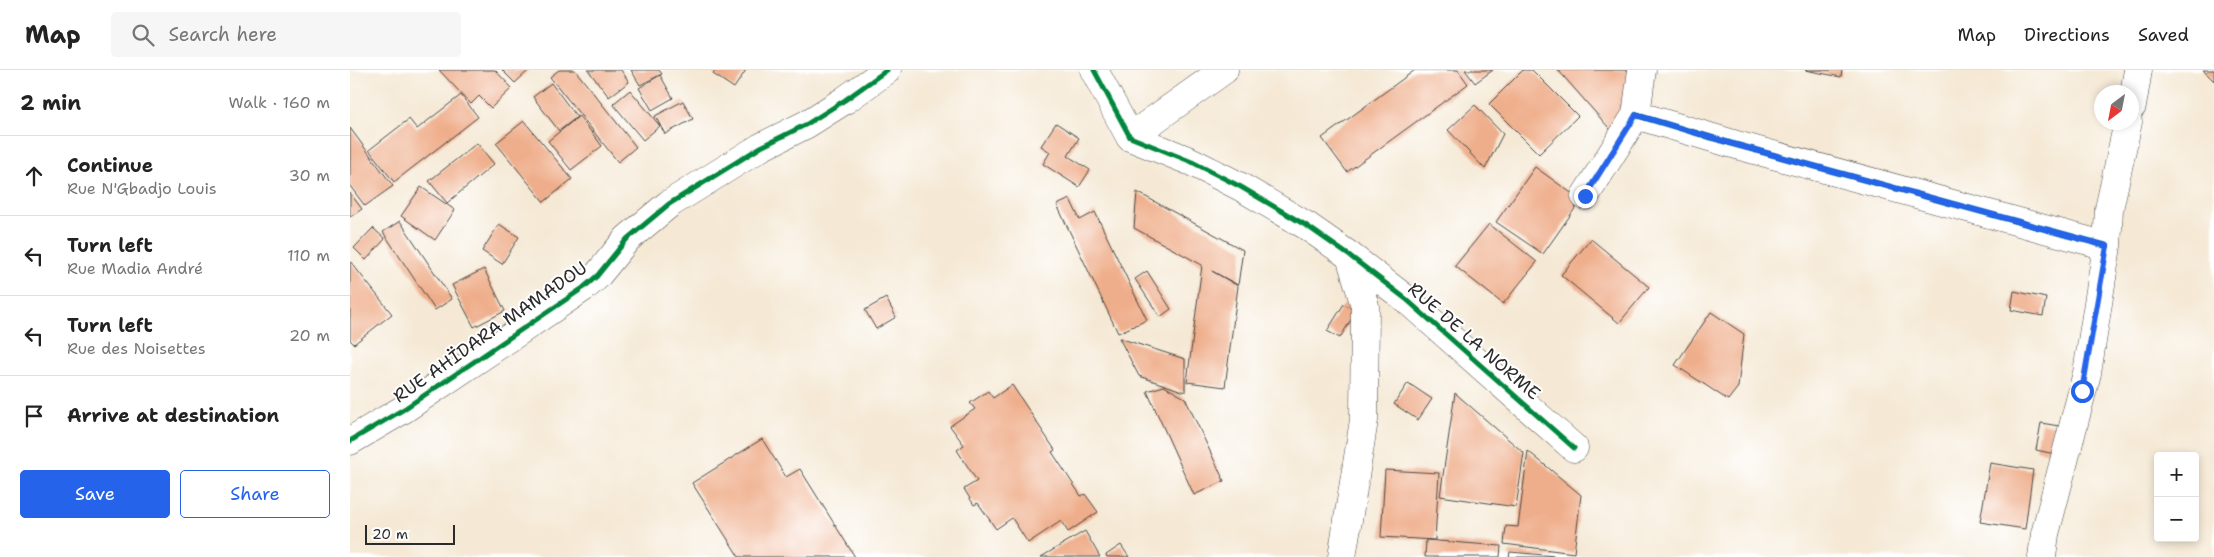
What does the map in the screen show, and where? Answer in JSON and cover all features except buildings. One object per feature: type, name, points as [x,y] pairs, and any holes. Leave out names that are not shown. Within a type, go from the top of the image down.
[{"type":"street","name":"RUE AHÏDARA MAMADOU","points":[[350,441],[404,409],[583,288],[597,276],[628,239],[669,204],[761,147],[807,124],[887,70]]},
{"type":"street","points":[[1094,70],[1130,136],[1224,70]]},
{"type":"street","points":[[1585,196],[1636,115],[1642,70]]},
{"type":"street","points":[[2136,85],[2138,70]]},
{"type":"street","points":[[1636,115],[1733,144],[2107,246]]},
{"type":"street","points":[[2042,557],[2045,534],[2086,373],[2107,246],[2109,209],[2126,130]]},
{"type":"street","name":"RUE DE LA NORME","points":[[1130,136],[1192,162],[1241,187],[1307,226],[1350,256],[1406,299],[1574,448]]},
{"type":"street","points":[[1342,557],[1364,420],[1365,306],[1350,256]]},
{"type":"cycle path","points":[[350,441],[404,409],[583,288],[597,276],[627,239],[669,204],[761,147],[807,124],[887,70]]},
{"type":"cycle path","points":[[1094,70],[1130,137],[1192,162],[1241,187],[1307,226],[1350,256],[1406,299],[1574,448]]},
{"type":"cycle path","points":[[1636,115],[1733,144],[2107,246]]},
{"type":"route","points":[[1585,196],[1636,115],[1733,144],[2107,246],[2082,391]]}]
